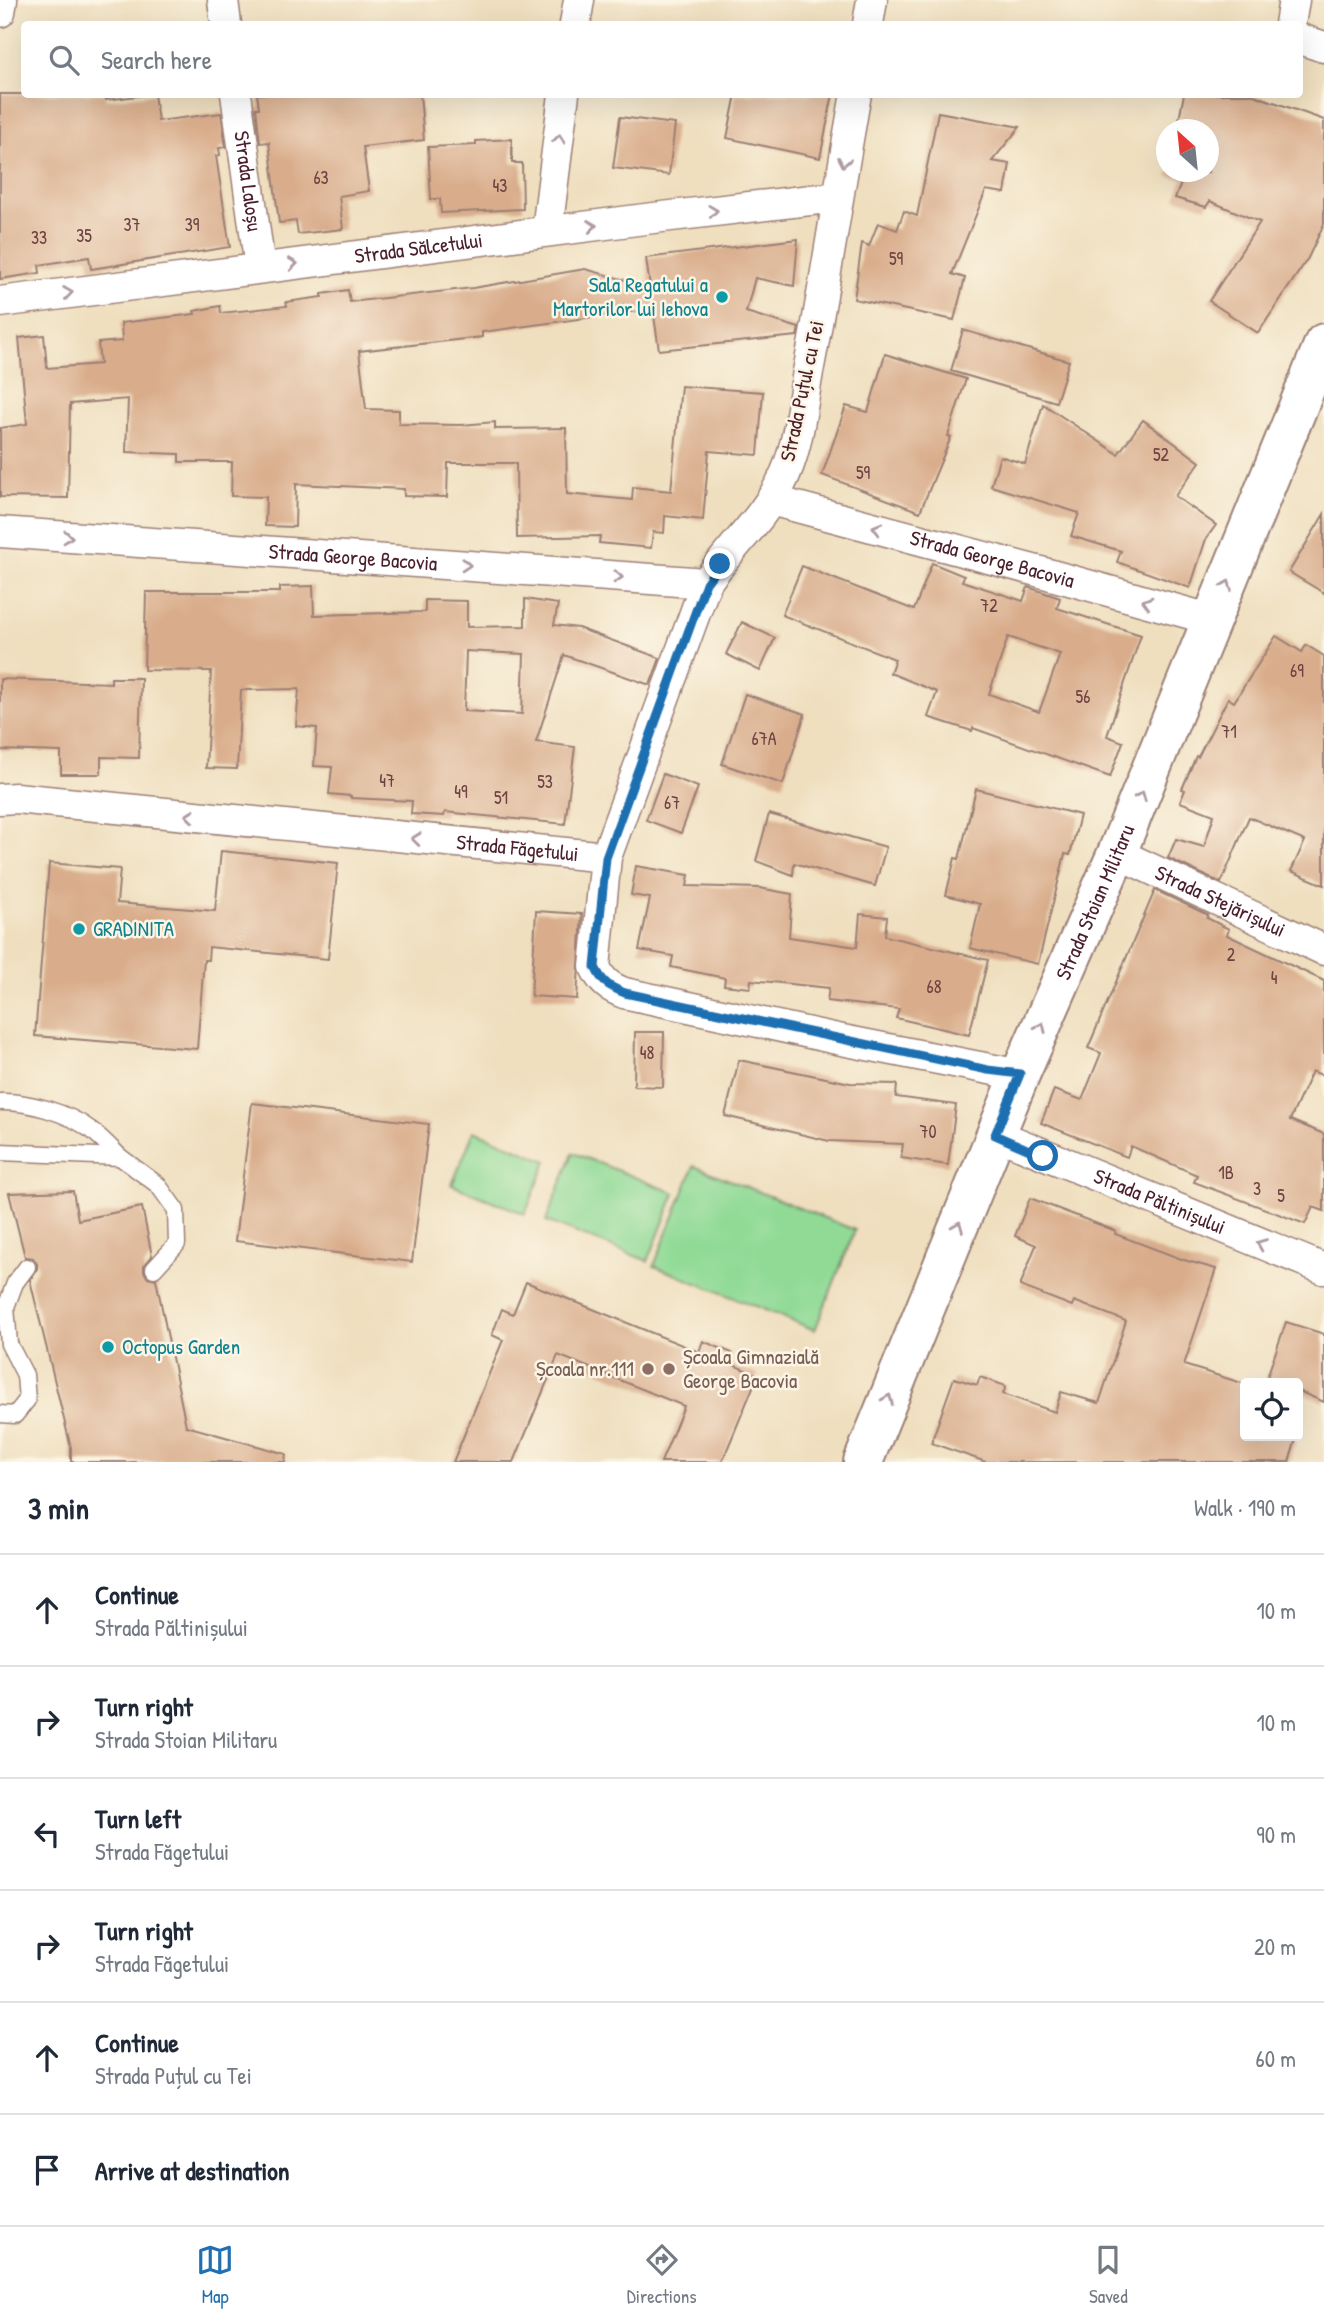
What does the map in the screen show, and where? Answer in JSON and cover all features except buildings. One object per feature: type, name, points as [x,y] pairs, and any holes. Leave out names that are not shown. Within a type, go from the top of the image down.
[{"type":"street","points":[[0,12],[2,0]]},
{"type":"street","points":[[223,0],[226,21]]},
{"type":"street","points":[[576,21],[579,0]]},
{"type":"street","points":[[868,21],[872,0]]},
{"type":"street","points":[[1290,21],[1294,0]]},
{"type":"street","points":[[1303,40],[1324,47]]},
{"type":"street","name":"Strada Laloșu","points":[[237,98],[260,268]]},
{"type":"street","points":[[547,232],[564,98]]},
{"type":"street","name":"Strada Puțul cu Tei","points":[[606,858],[706,583],[752,528],[771,500],[791,461],[855,98]]},
{"type":"street","name":"Strada Sălcetului","points":[[0,302],[837,197]]},
{"type":"street","name":"Strada Stoian Militaru","points":[[863,1462],[1020,1074],[1118,853],[1324,343]]},
{"type":"street","name":"Strada George Bacovia","points":[[771,500],[1024,567],[1213,621]]},
{"type":"street","name":"Strada George Bacovia","points":[[0,532],[706,583]]},
{"type":"street","name":"Strada Făgetului","points":[[0,799],[16,798],[606,858],[595,967],[601,981],[611,988],[801,1031],[1020,1074]]},
{"type":"street","name":"Strada Stejărișului","points":[[1118,853],[1324,950]]},
{"type":"street","name":"Strada Păltinișului","points":[[995,1135],[1324,1269]]},
{"type":"lane","points":[[0,1102],[53,1111],[90,1129],[120,1157],[158,1185],[176,1210],[177,1244],[154,1269]]},
{"type":"lane","points":[[0,1152],[120,1157]]},
{"type":"lane","points":[[0,1414],[15,1415],[27,1400],[25,1375],[9,1344],[6,1307],[15,1283],[27,1267]]},
{"type":"green space","points":[[474,1131],[547,1161],[525,1214],[452,1185]]},
{"type":"green space","points":[[573,1153],[675,1193],[648,1261],[546,1221]]},
{"type":"green space","points":[[694,1166],[855,1230],[815,1330],[654,1266]]},
{"type":"place","name":"Sala Regatului a Martorilor lui Iehova","points":[[722,297]]},
{"type":"place","name":"GRADINITA","points":[[79,929]]},
{"type":"place","name":"Octopus Garden","points":[[108,1347]]},
{"type":"place","name":"Școala nr.111","points":[[648,1369]]},
{"type":"place","name":"Școala Gimnazială George Bacovia","points":[[669,1369]]},
{"type":"route","points":[[720,564],[706,583],[606,858],[595,967],[601,981],[625,993],[988,1070],[1020,1074],[995,1135],[1043,1156]]}]
